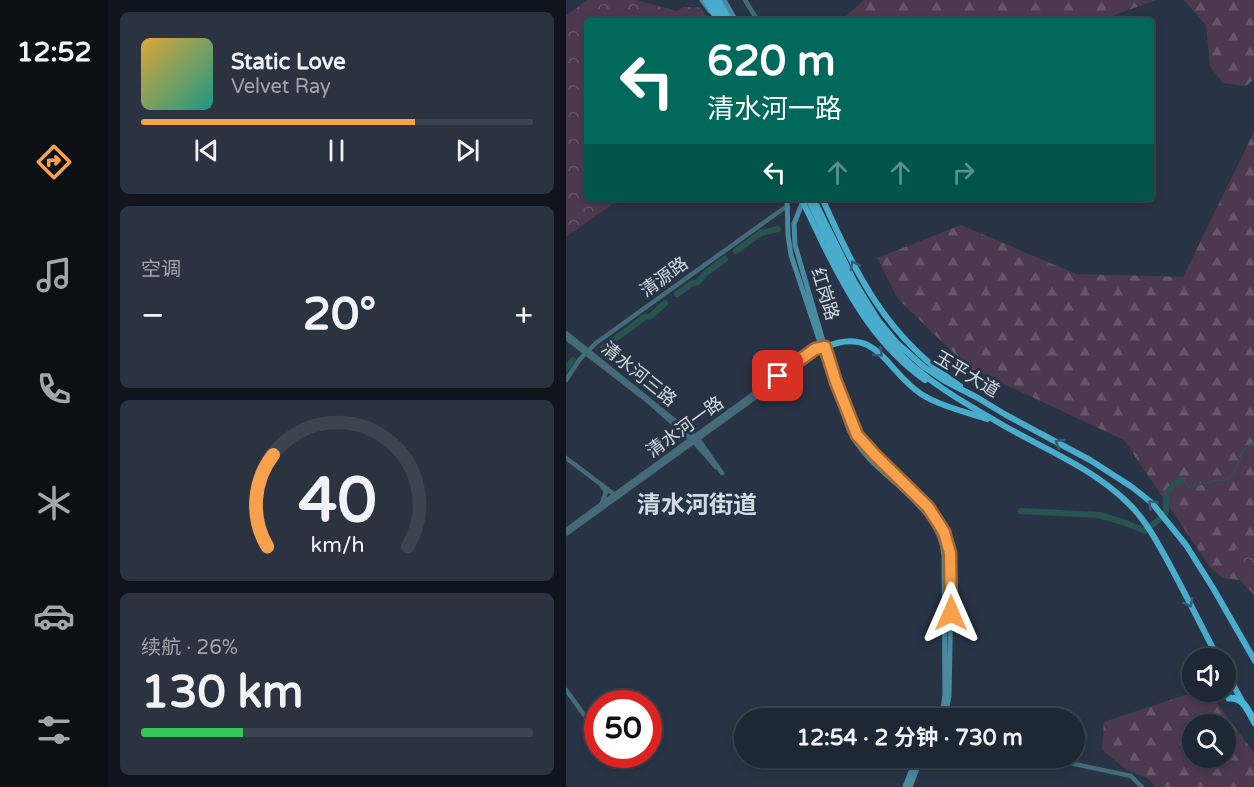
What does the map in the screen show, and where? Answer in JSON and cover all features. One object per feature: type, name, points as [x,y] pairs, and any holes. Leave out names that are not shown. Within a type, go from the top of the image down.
[{"type":"highway","points":[[704,0],[716,18]]},
{"type":"highway","points":[[712,0],[722,18]]},
{"type":"highway","points":[[718,0],[728,18]]},
{"type":"highway","points":[[805,201],[824,246],[860,313],[896,356],[937,388],[989,420]]},
{"type":"highway","name":"玉平大道","points":[[806,201],[871,317],[913,366],[943,389],[1018,434],[1072,462],[1132,507],[1162,551],[1213,648]]},
{"type":"highway","name":"玉平大道","points":[[814,201],[841,262],[878,320],[896,342],[935,375],[954,387],[978,398],[1109,473],[1152,503],[1186,545],[1254,661]]},
{"type":"highway","points":[[823,201],[862,280],[884,316],[931,365],[978,398]]},
{"type":"highway","points":[[822,349],[848,340],[865,342],[923,395],[989,420],[1018,434]]},
{"type":"highway","points":[[1236,691],[1254,723]]},
{"type":"highway","points":[[1236,698],[1242,701]]},
{"type":"main road","points":[[704,0],[715,18]]},
{"type":"main road","points":[[724,0],[734,18]]},
{"type":"main road","name":"红岗路","points":[[787,201],[791,255],[841,411],[858,446],[926,514],[936,528],[943,548],[945,695],[942,708]]},
{"type":"main road","name":"红岗路","points":[[803,201],[795,220],[794,239],[822,349],[839,392],[857,435],[928,507],[941,526],[950,553],[949,696],[947,708]]},
{"type":"main road","points":[[944,578],[947,582],[951,579]]},
{"type":"main road","points":[[907,787],[913,768]]},
{"type":"main road","points":[[907,787],[916,768]]},
{"type":"street","points":[[744,0],[756,18]]},
{"type":"street","name":"清源路","points":[[566,382],[596,343],[787,206]]},
{"type":"street","name":"清源路","points":[[588,352],[768,221],[777,216],[787,221]]},
{"type":"street","name":"清水河三路","points":[[566,333],[695,440],[722,473],[695,440]]},
{"type":"street","name":"清水河三路","points":[[566,338],[588,352]]},
{"type":"street","name":"清水河一路","points":[[566,532],[695,440],[810,353],[822,349]]},
{"type":"street","name":"清水河一路","points":[[566,532],[695,440]]},
{"type":"street","points":[[566,458],[615,495]]},
{"type":"street","points":[[599,507],[606,492],[600,484]]},
{"type":"street","points":[[566,690],[584,715]]},
{"type":"street","points":[[1085,766],[1131,776],[1142,787]]},
{"type":"green space","points":[[587,0],[636,0],[677,11],[683,7],[700,7],[708,18],[584,18],[584,201],[617,201],[566,237],[566,16]]},
{"type":"green space","points":[[864,0],[1156,0],[1106,18],[849,18],[846,16]]},
{"type":"green space","points":[[1184,0],[1254,0],[1254,79],[1246,86],[1223,83],[1210,66],[1206,25]]},
{"type":"green space","points":[[1254,132],[1254,595],[1240,580],[1223,578],[1210,567],[1124,440],[968,367],[898,299],[877,258],[961,225],[1076,274],[1183,277]]},
{"type":"green space","points":[[1255,542],[1254,583],[1235,549]]},
{"type":"green space","points":[[1182,696],[1182,702],[1216,702],[1225,714],[1182,714],[1182,768],[1236,768],[1236,729],[1254,753],[1254,787],[1156,787],[1147,778],[1127,770],[1102,750],[1104,722]]},
{"type":"waterway","points":[[736,251],[761,233],[778,229]]},
{"type":"waterway","points":[[677,294],[698,282],[725,259]]},
{"type":"waterway","points":[[603,348],[645,317],[651,316],[665,303]]},
{"type":"waterway","points":[[566,369],[573,360]]},
{"type":"waterway","points":[[1183,480],[1189,487],[1217,480],[1225,481],[1235,472],[1243,450],[1255,442]]},
{"type":"waterway","points":[[1021,511],[1099,515],[1145,531],[1164,515],[1166,494],[1174,484],[1183,480]]},
{"type":"district","name":"清水河街道","points":[[697,505]]},
{"type":"route","points":[[778,376],[815,349],[825,347],[851,424],[857,435],[928,507],[944,532],[950,553],[951,613]]}]
